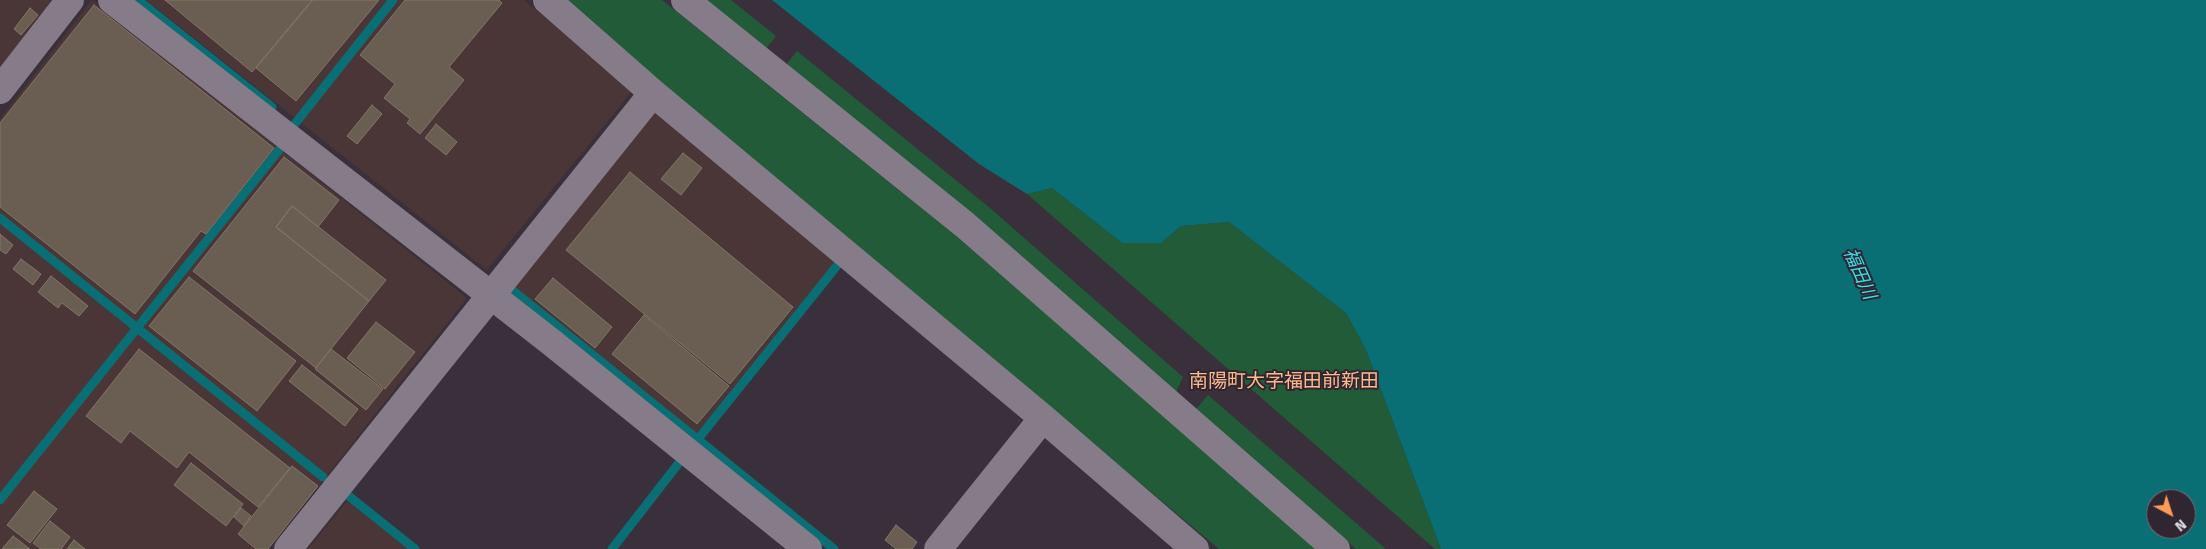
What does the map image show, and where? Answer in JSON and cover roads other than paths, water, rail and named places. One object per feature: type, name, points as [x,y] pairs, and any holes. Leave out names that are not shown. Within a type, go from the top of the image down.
[{"type":"street","points":[[0,90],[70,0]]},
{"type":"street","points":[[112,0],[491,294],[808,549]]},
{"type":"street","points":[[547,0],[653,93],[1043,418],[1195,549]]},
{"type":"street","points":[[685,0],[965,224],[1336,549]]},
{"type":"street","points":[[288,549],[653,93]]},
{"type":"street","points":[[938,549],[1043,418]]},
{"type":"water","name":"福田川","points":[[772,0],[2206,0],[2206,549],[1441,549],[1366,350],[1346,313],[1229,222],[1181,226],[1161,243],[1122,243],[1052,188],[1027,194],[979,164]]},
{"type":"waterway","points":[[138,0],[272,107]]},
{"type":"waterway","points":[[294,125],[393,0]]},
{"type":"waterway","points":[[0,500],[279,150]]},
{"type":"waterway","points":[[0,218],[323,477]]},
{"type":"waterway","points":[[698,439],[840,262]]},
{"type":"waterway","points":[[512,290],[834,549]]},
{"type":"waterway","points":[[612,549],[678,464]]},
{"type":"waterway","points":[[350,497],[415,549]]},
{"type":"district","name":"南陽町大字福田前新田","points":[[1284,382]]}]
